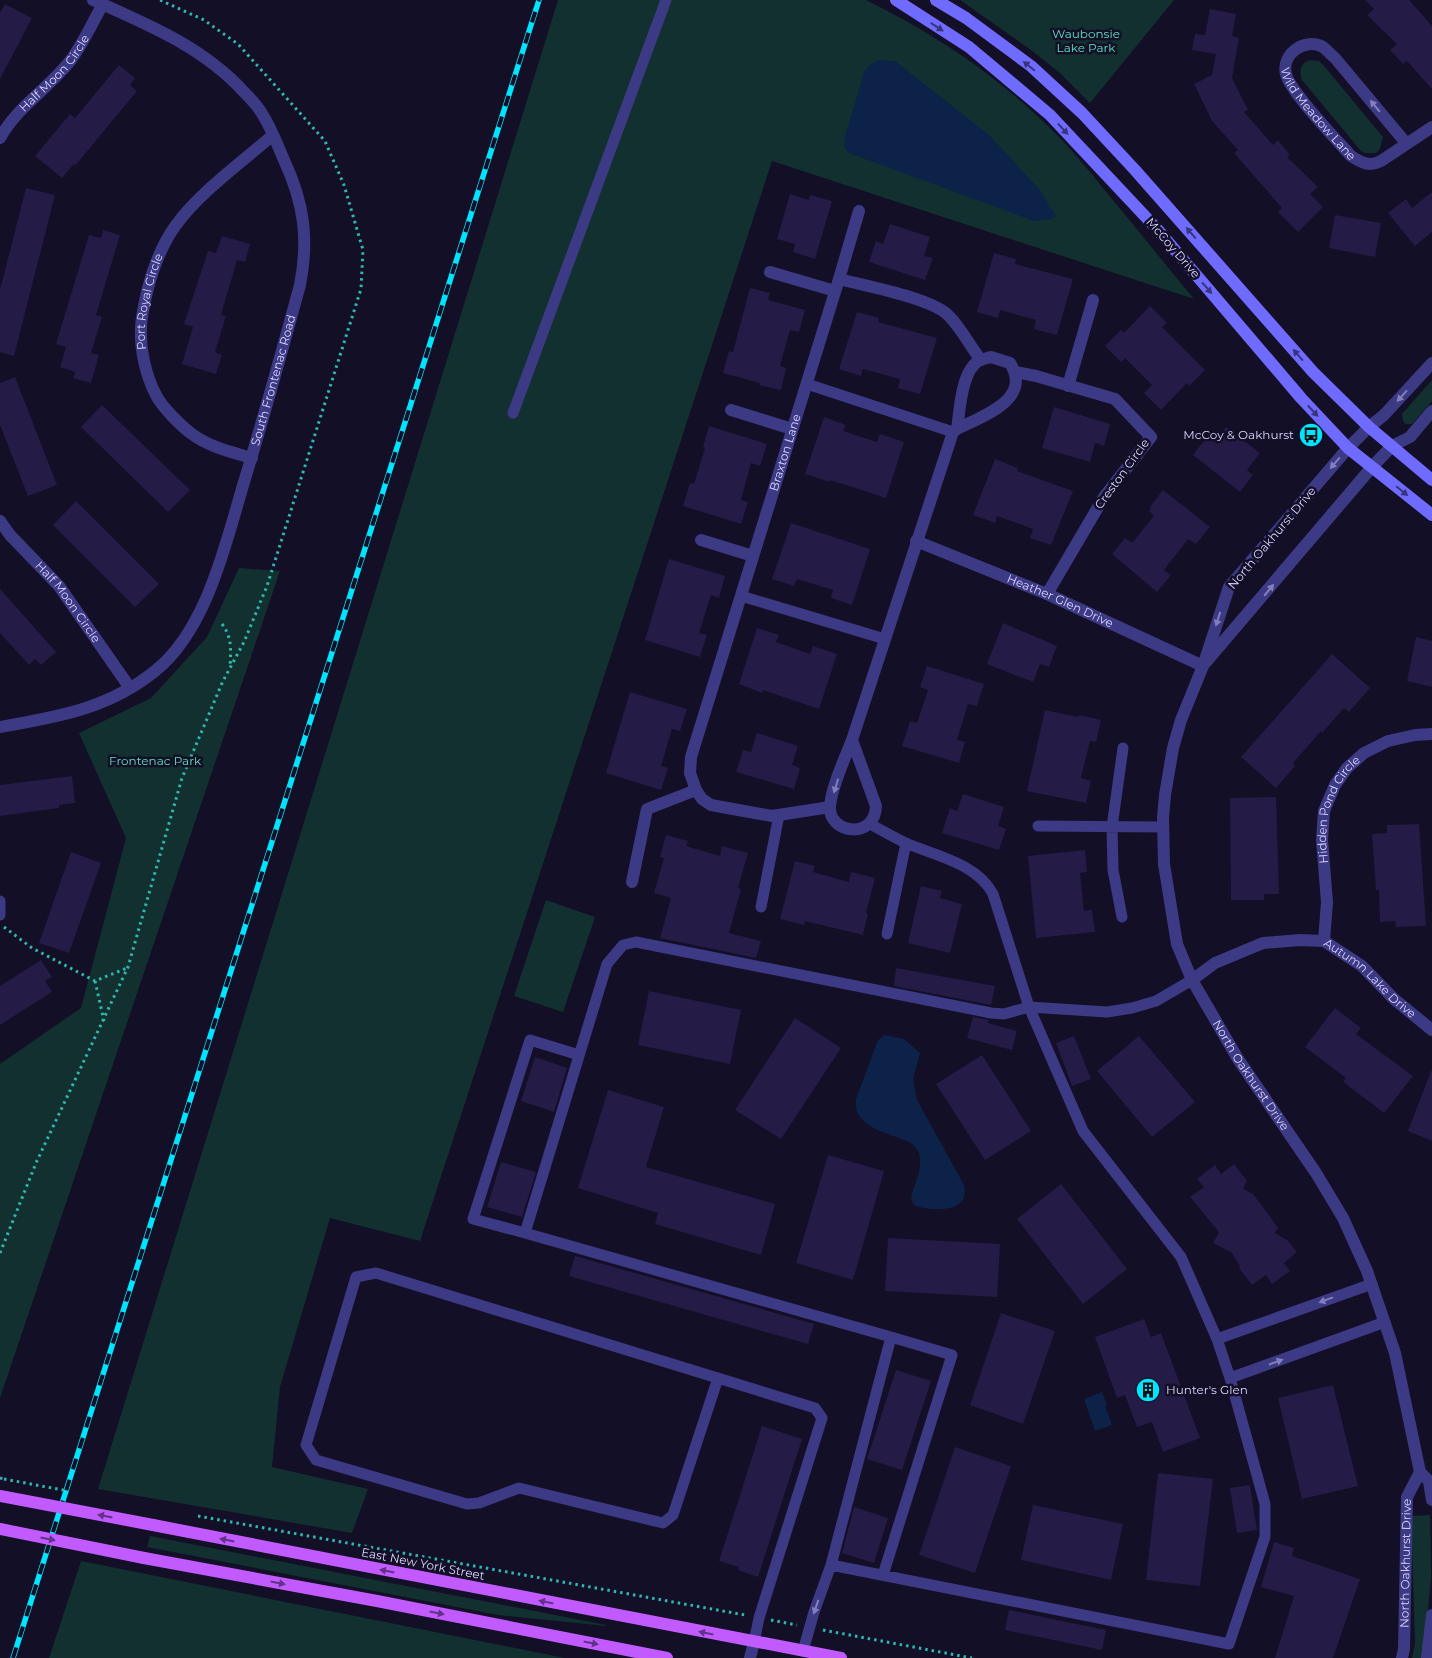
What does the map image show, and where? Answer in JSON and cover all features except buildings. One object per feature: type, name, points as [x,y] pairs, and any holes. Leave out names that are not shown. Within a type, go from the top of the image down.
[{"type":"main road","name":"East New York Street","points":[[0,1496],[841,1658]]},
{"type":"main road","points":[[0,1529],[667,1658]]},
{"type":"street","name":"McCoy Drive","points":[[896,0],[969,47],[1050,116],[1157,229],[1295,391],[1348,448],[1432,515]]},
{"type":"street","name":"McCoy Drive","points":[[936,0],[966,18],[1031,66],[1082,113],[1135,170],[1313,372],[1369,427],[1432,480]]},
{"type":"street","name":"South Frontenac Road","points":[[0,727],[75,712],[98,705],[130,688],[156,670],[176,648],[192,626],[216,572],[252,458],[300,285],[305,248],[303,217],[292,177],[274,135],[261,111],[230,76],[178,40],[138,19],[98,2]]},
{"type":"street","name":"Half Moon Circle","points":[[0,138],[24,106],[71,60],[98,2]]},
{"type":"street","name":"Wild Meadow Lane","points":[[1406,143],[1334,58],[1322,47],[1310,44],[1295,48],[1286,59],[1286,74],[1293,88],[1351,156],[1364,163],[1374,164],[1381,161],[1432,126]]},
{"type":"street","name":"Port Royal Circle","points":[[252,458],[203,441],[192,434],[179,423],[156,396],[142,352],[141,326],[154,268],[163,246],[176,225],[195,203],[274,135]]},
{"type":"street","name":"Braxton Lane","points":[[696,790],[690,773],[691,757],[860,211]]},
{"type":"street","points":[[770,272],[917,299],[934,306],[948,315],[981,360]]},
{"type":"street","points":[[1068,386],[1093,300]]},
{"type":"street","points":[[852,740],[876,806],[876,815],[870,824],[863,828],[851,830],[841,827],[833,818],[830,808],[835,785],[852,740],[916,541],[955,431],[963,387],[971,369],[981,360],[991,358],[1010,363],[1015,372],[1016,383],[1012,394],[1005,403],[955,431]]},
{"type":"street","name":"North Oakhurst Drive","points":[[1432,363],[1384,415],[1348,448],[1229,587],[1203,666],[1181,720],[1173,748],[1165,794],[1163,827],[1164,864],[1177,944],[1192,980],[1238,1059],[1316,1173],[1343,1218],[1372,1284],[1395,1353],[1420,1472],[1429,1482],[1432,1500]]},
{"type":"street","name":"Creston Circle","points":[[1015,372],[1115,399],[1151,437],[1104,497],[1046,594]]},
{"type":"street","points":[[731,410],[792,429]]},
{"type":"street","name":"North Oakhurst Drive","points":[[1203,666],[1372,467],[1392,446],[1410,437],[1432,412]]},
{"type":"street","name":"Half Moon Circle","points":[[0,521],[10,535],[59,586],[130,688]]},
{"type":"street","points":[[701,540],[753,556]]},
{"type":"street","name":"Heather Glen Drive","points":[[916,541],[1046,594],[1203,666]]},
{"type":"street","name":"Hidden Pond Circle","points":[[1324,941],[1327,902],[1322,840],[1324,811],[1336,786],[1347,768],[1364,753],[1388,741],[1415,735],[1432,734]]},
{"type":"street","points":[[632,882],[646,809],[696,790],[702,799],[711,805],[772,816],[830,808]]},
{"type":"street","name":"Autumn Lake Drive","points":[[1192,980],[1215,964],[1263,943],[1300,940],[1324,941],[1362,966],[1394,999],[1432,1030]]},
{"type":"street","name":"North Oakhurst Drive","points":[[1402,1658],[1404,1649],[1407,1497],[1420,1472]]},
{"type":"street","points":[[1427,1658],[1432,1614]]},
{"type":"street","points":[[750,1658],[754,1642]]},
{"type":"lane","points":[[512,413],[666,0]]},
{"type":"lane","points":[[806,384],[955,431]]},
{"type":"lane","points":[[741,596],[885,639]]},
{"type":"lane","points":[[1122,917],[1113,870],[1112,827],[1123,748]]},
{"type":"lane","points":[[761,907],[780,815]]},
{"type":"lane","points":[[831,1565],[1229,1644],[1265,1536],[1266,1524],[1265,1504],[1230,1378],[1217,1340],[1181,1257],[1084,1131],[1029,1007],[993,894],[987,883],[967,868],[906,843],[870,824]]},
{"type":"lane","points":[[1038,826],[1163,827]]},
{"type":"lane","points":[[887,934],[906,843]]},
{"type":"lane","points":[[0,901],[0,916]]},
{"type":"lane","points":[[525,1233],[607,964],[624,945],[636,942],[991,1014],[1004,1014],[1029,1007],[1107,1012],[1132,1008],[1156,1001],[1192,980]]},
{"type":"lane","points":[[579,1055],[530,1040],[473,1219],[891,1336],[952,1355],[883,1575]]},
{"type":"lane","points":[[718,1378],[673,1515],[663,1523],[519,1488],[479,1503],[467,1504],[316,1460],[306,1445],[356,1277],[376,1273],[718,1378],[815,1408],[822,1418],[759,1618],[754,1642]]},
{"type":"lane","points":[[1217,1340],[1372,1284]]},
{"type":"lane","points":[[1230,1378],[1385,1322]]},
{"type":"lane","points":[[803,1651],[831,1565],[891,1336]]},
{"type":"path","points":[[222,624],[228,631],[231,643],[230,667]]},
{"type":"path","points":[[0,924],[32,948],[95,981],[104,1022]]},
{"type":"path","points":[[95,981],[128,967]]},
{"type":"path","points":[[193,1515],[972,1658]]},
{"type":"green space","points":[[558,0],[866,0],[916,27],[965,58],[988,74],[1032,111],[1078,157],[1194,299],[772,161],[420,1241],[330,1218],[280,1387],[272,1467],[368,1489],[352,1533],[98,1489]]},
{"type":"green space","name":"Waubonsie Lake Park","points":[[960,0],[1174,0],[1090,103],[1060,73],[1031,50]]},
{"type":"green space","points":[[1310,60],[1319,61],[1325,67],[1383,137],[1380,149],[1376,153],[1361,151],[1302,80],[1301,68],[1304,63]]},
{"type":"green space","points":[[1432,380],[1432,401],[1412,424],[1406,424],[1403,421],[1402,414]]},
{"type":"green space","name":"Frontenac Park","points":[[239,568],[280,571],[0,1398],[0,1064],[81,1008],[126,838],[79,733],[151,698],[207,637]]},
{"type":"green space","points":[[546,900],[595,917],[563,1012],[514,996]]},
{"type":"green space","points":[[1430,1515],[1431,1576],[1427,1623],[1422,1658],[1412,1658],[1415,1643],[1411,1516]]},
{"type":"green space","points":[[150,1536],[606,1626],[498,1615],[147,1547]]},
{"type":"green space","points":[[81,1561],[565,1658],[49,1658]]},
{"type":"water","points":[[880,60],[895,61],[989,135],[1039,189],[1056,216],[1051,219],[1034,221],[849,153],[844,147],[845,137],[864,72],[871,64]]},
{"type":"water","points":[[885,1035],[904,1039],[920,1053],[913,1079],[917,1100],[964,1185],[965,1194],[962,1201],[956,1206],[931,1209],[915,1206],[911,1197],[920,1166],[918,1152],[907,1141],[873,1128],[865,1122],[856,1109],[856,1099],[878,1040]]},
{"type":"water","points":[[1102,1392],[1112,1425],[1095,1431],[1084,1399]]},
{"type":"railway","points":[[13,1658],[539,0]]},
{"type":"place","name":"McCoy & Oakhurst","points":[[1311,435]]},
{"type":"place","name":"Hunter's Glen","points":[[1148,1390]]}]
